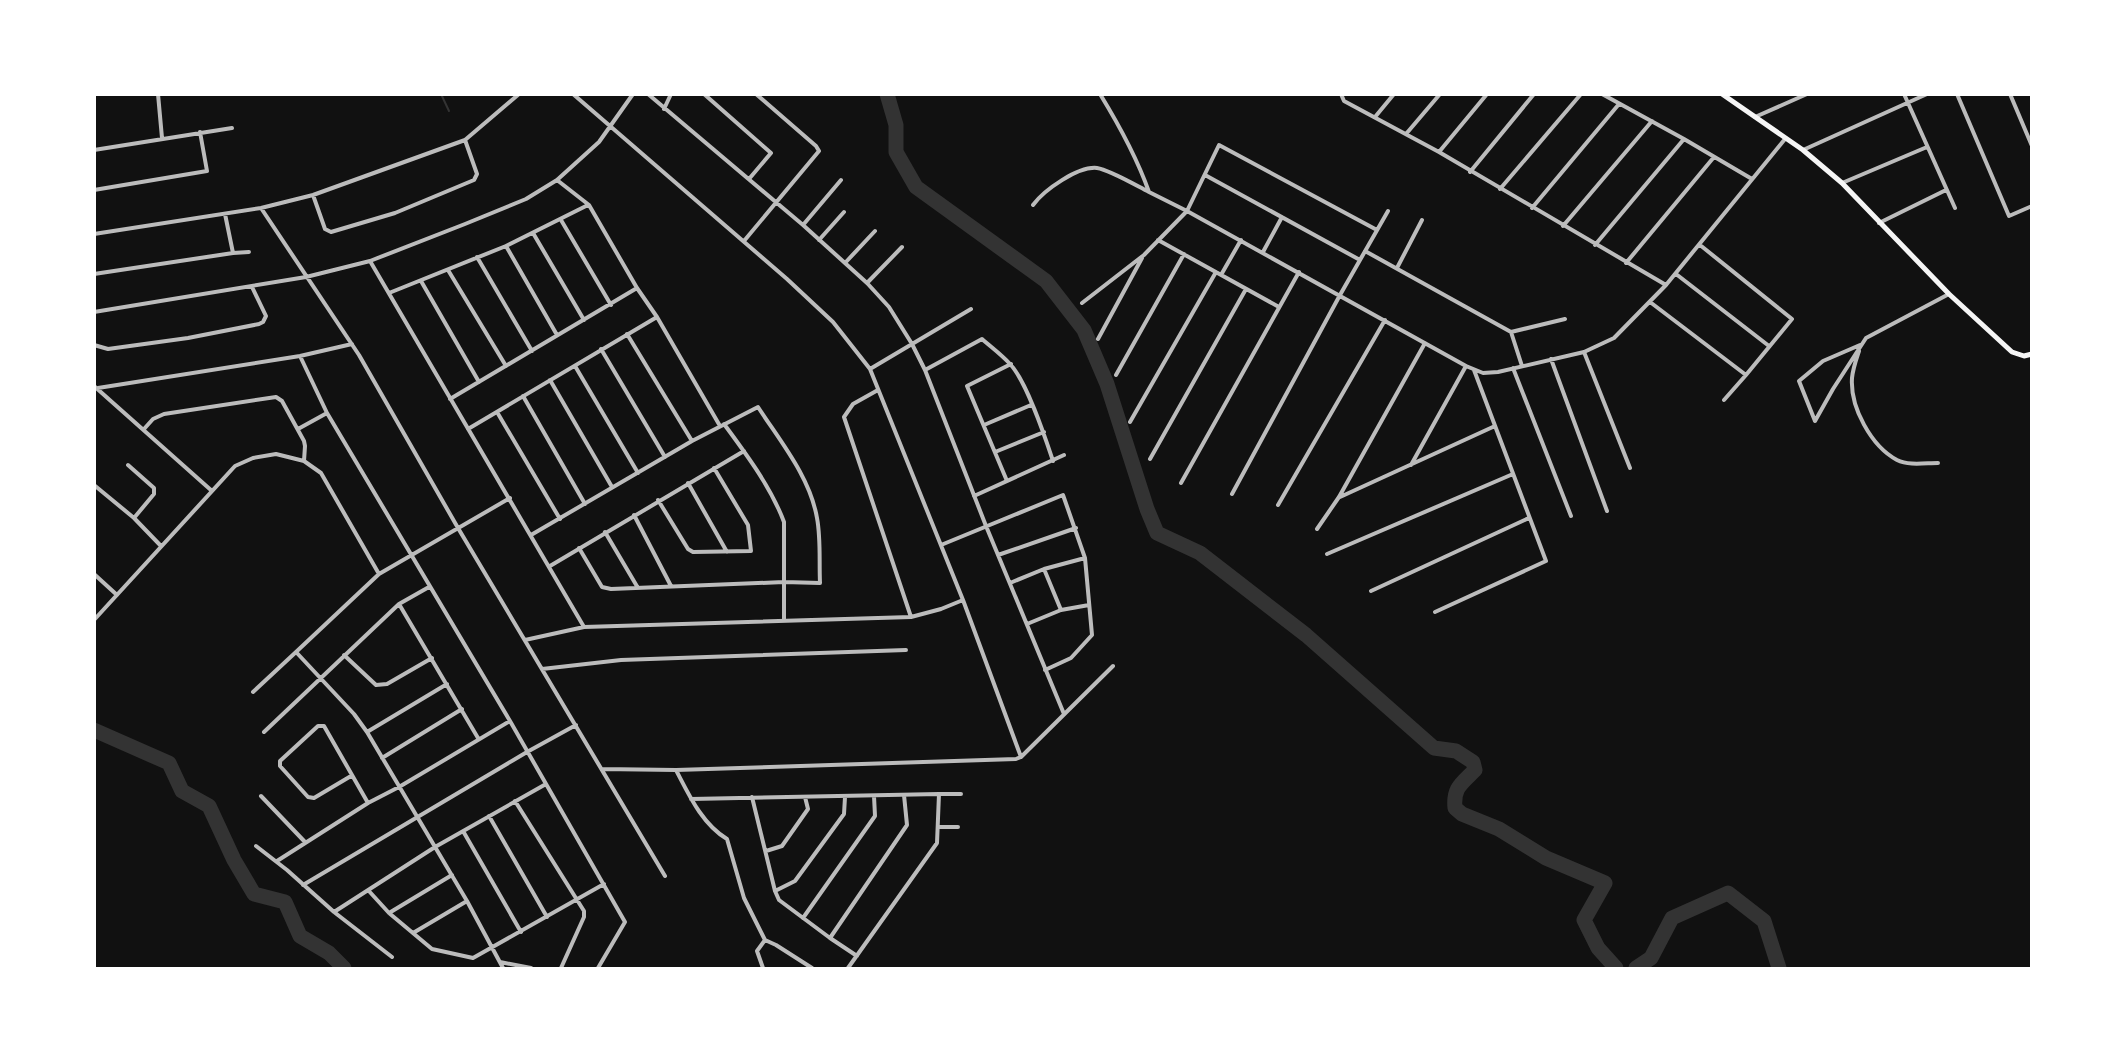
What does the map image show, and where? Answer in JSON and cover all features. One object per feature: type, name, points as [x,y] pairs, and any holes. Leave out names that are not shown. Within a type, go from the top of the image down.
[{"type":"main road","points":[[1722,94],[1803,150],[1842,183],[1949,294],[2012,352],[2024,356],[2031,354]]},
{"type":"street","points":[[158,94],[162,138]]},
{"type":"street","points":[[94,234],[261,208],[314,195],[465,140],[519,94]]},
{"type":"street","points":[[573,94],[787,279],[833,322],[870,369],[963,600],[1022,757]]},
{"type":"street","points":[[94,312],[252,287],[306,277],[370,261],[526,199],[557,180],[599,142],[633,94]]},
{"type":"street","points":[[648,94],[803,225],[867,283],[889,307],[926,370],[986,526],[1064,714]]},
{"type":"street","points":[[664,109],[672,94]]},
{"type":"street","points":[[704,94],[771,153],[748,179]]},
{"type":"street","points":[[744,242],[819,150],[756,94]]},
{"type":"street","points":[[1100,94],[1143,174],[1149,192]]},
{"type":"street","points":[[1375,117],[1394,94]]},
{"type":"street","points":[[1406,134],[1440,94]]},
{"type":"street","points":[[1438,152],[1487,94]]},
{"type":"street","points":[[1470,172],[1534,94]]},
{"type":"street","points":[[1500,189],[1581,94]]},
{"type":"street","points":[[1602,94],[1752,179]]},
{"type":"street","points":[[1754,117],[1806,94]]},
{"type":"street","points":[[1904,94],[1955,208]]},
{"type":"street","points":[[1803,150],[1927,94]]},
{"type":"street","points":[[1957,94],[2009,216],[2031,206]]},
{"type":"street","points":[[2010,94],[2031,146]]},
{"type":"street","points":[[1341,95],[1344,101],[1438,152],[1666,285]]},
{"type":"street","points":[[1532,208],[1619,104]]},
{"type":"street","points":[[1563,226],[1652,121]]},
{"type":"street","points":[[94,150],[232,128]]},
{"type":"street","points":[[94,190],[207,171],[200,132]]},
{"type":"street","points":[[1595,245],[1684,139]]},
{"type":"street","points":[[1033,205],[1043,192],[1055,184],[1097,168],[1188,211],[1466,366],[1490,373],[1584,352],[1614,338],[1676,274],[1785,139]]},
{"type":"street","points":[[314,195],[325,229],[331,232],[395,213],[474,180],[477,174],[465,140]]},
{"type":"street","points":[[1082,303],[1144,255],[1188,211],[1219,145],[1377,230]]},
{"type":"street","points":[[1842,183],[1927,147]]},
{"type":"street","points":[[1626,263],[1714,157]]},
{"type":"street","points":[[1205,175],[1360,260]]},
{"type":"street","points":[[557,180],[589,205],[637,288],[722,425],[744,451],[779,509],[784,522],[784,620]]},
{"type":"street","points":[[803,225],[841,180]]},
{"type":"street","points":[[1879,223],[1946,190]]},
{"type":"street","points":[[389,293],[506,246],[589,205]]},
{"type":"street","points":[[261,208],[377,384],[458,528],[665,876]]},
{"type":"street","points":[[1232,494],[1388,211]]},
{"type":"street","points":[[819,240],[844,212]]},
{"type":"street","points":[[225,214],[233,253]]},
{"type":"street","points":[[1263,252],[1282,217]]},
{"type":"street","points":[[561,220],[611,305]]},
{"type":"street","points":[[1397,268],[1422,220]]},
{"type":"street","points":[[845,263],[875,231]]},
{"type":"street","points":[[533,233],[584,320]]},
{"type":"street","points":[[1158,240],[1279,307]]},
{"type":"street","points":[[1221,275],[1241,240]]},
{"type":"street","points":[[1700,245],[1792,319],[1724,400]]},
{"type":"street","points":[[506,246],[557,335]]},
{"type":"street","points":[[867,283],[902,247]]},
{"type":"street","points":[[1365,251],[1511,332],[1522,366]]},
{"type":"street","points":[[94,274],[249,252]]},
{"type":"street","points":[[1116,375],[1184,254]]},
{"type":"street","points":[[1098,339],[1144,255]]},
{"type":"street","points":[[477,257],[532,351]]},
{"type":"street","points":[[370,261],[585,627]]},
{"type":"street","points":[[448,270],[506,366]]},
{"type":"street","points":[[1130,422],[1215,272]]},
{"type":"street","points":[[1181,483],[1299,272]]},
{"type":"street","points":[[1676,274],[1769,346]]},
{"type":"street","points":[[421,281],[479,381]]},
{"type":"street","points":[[94,345],[108,349],[188,338],[259,324],[266,316],[252,287]]},
{"type":"street","points":[[450,399],[637,288]]},
{"type":"street","points":[[1150,459],[1246,289]]},
{"type":"street","points":[[1861,344],[1823,362],[1798,381],[1815,421],[1827,397],[1861,344],[1870,335],[1949,294]]},
{"type":"street","points":[[1650,302],[1746,375]]},
{"type":"street","points":[[870,369],[971,309]]},
{"type":"street","points":[[468,429],[657,317]]},
{"type":"street","points":[[1511,332],[1564,319]]},
{"type":"street","points":[[1278,505],[1385,320]]},
{"type":"street","points":[[627,334],[692,441]]},
{"type":"street","points":[[926,370],[982,339],[1011,364],[1021,380],[1044,432],[1053,461]]},
{"type":"street","points":[[1317,529],[1339,497],[1425,343]]},
{"type":"street","points":[[96,387],[300,356],[352,344]]},
{"type":"street","points":[[1861,344],[1852,379],[1858,412],[1865,426],[1886,452],[1899,460],[1913,464],[1938,463]]},
{"type":"street","points":[[601,349],[665,457]]},
{"type":"street","points":[[1584,352],[1630,468]]},
{"type":"street","points":[[300,356],[327,413],[626,922],[598,969]]},
{"type":"street","points":[[1551,359],[1607,511]]},
{"type":"street","points":[[1007,481],[967,386],[1011,364]]},
{"type":"street","points":[[575,366],[638,473]]},
{"type":"street","points":[[1411,465],[1466,366]]},
{"type":"street","points":[[1513,368],[1571,516]]},
{"type":"street","points":[[1436,612],[1546,561],[1474,370]]},
{"type":"street","points":[[550,380],[612,487]]},
{"type":"street","points":[[96,387],[212,491]]},
{"type":"street","points":[[878,390],[853,404],[844,417],[911,616]]},
{"type":"street","points":[[523,396],[585,504]]},
{"type":"street","points":[[144,429],[153,419],[164,414],[276,397],[282,401],[306,446],[304,461]]},
{"type":"street","points":[[984,425],[1031,405]]},
{"type":"street","points":[[531,535],[692,441],[758,406],[811,493],[817,519],[820,583],[671,585],[611,589],[602,587],[579,548]]},
{"type":"street","points":[[497,412],[560,519]]},
{"type":"street","points":[[298,429],[327,413]]},
{"type":"street","points":[[1339,497],[1495,426]]},
{"type":"street","points":[[995,452],[1044,432]]},
{"type":"street","points":[[550,566],[744,451]]},
{"type":"street","points":[[94,620],[235,466],[253,458],[276,454],[304,461],[321,473],[379,574]]},
{"type":"street","points":[[974,496],[1064,455]]},
{"type":"street","points":[[129,465],[154,488],[154,494],[134,518]]},
{"type":"street","points":[[658,500],[688,549],[693,552],[751,551],[748,525],[714,468]]},
{"type":"street","points":[[1327,554],[1513,474]]},
{"type":"street","points":[[688,483],[727,552]]},
{"type":"street","points":[[94,485],[134,518],[161,546]]},
{"type":"street","points":[[941,545],[1063,495],[1085,558],[1092,635],[1071,658],[1045,670]]},
{"type":"street","points":[[253,692],[379,574],[510,498]]},
{"type":"street","points":[[634,515],[671,585]]},
{"type":"street","points":[[1371,591],[1529,518]]},
{"type":"street","points":[[998,555],[1076,528]]},
{"type":"street","points":[[605,532],[638,588]]},
{"type":"street","points":[[1010,583],[1044,569],[1085,558]]},
{"type":"street","points":[[1044,569],[1061,610]]},
{"type":"street","points":[[94,574],[117,595]]},
{"type":"street","points":[[264,732],[399,604],[429,587]]},
{"type":"street","points":[[525,640],[585,627],[911,616],[941,609],[963,600]]},
{"type":"street","points":[[399,604],[478,738]]},
{"type":"street","points":[[1027,624],[1061,610],[1089,605]]},
{"type":"street","points":[[542,669],[632,659],[906,650]]},
{"type":"street","points":[[296,652],[354,714],[367,732],[467,901],[503,969]]},
{"type":"street","points":[[344,655],[376,685],[387,684],[432,658]]},
{"type":"street","points":[[601,769],[676,770],[999,760],[1022,757],[1113,666]]},
{"type":"street","points":[[367,732],[447,684]]},
{"type":"street","points":[[382,758],[462,709]]},
{"type":"street","points":[[277,861],[368,803],[510,721]]},
{"type":"street","points":[[303,885],[576,725]]},
{"type":"street","points":[[351,776],[314,798],[308,797],[280,766],[280,761],[318,726],[324,726],[368,803]]},
{"type":"street","points":[[676,770],[691,799],[713,831],[727,839],[744,898],[765,940],[812,969]]},
{"type":"street","points":[[334,912],[435,847],[546,784]]},
{"type":"street","points":[[848,969],[937,843],[939,794]]},
{"type":"street","points":[[691,799],[961,794]]},
{"type":"street","points":[[830,938],[907,825],[904,795]]},
{"type":"street","points":[[261,796],[305,842]]},
{"type":"street","points":[[803,918],[875,816],[874,796]]},
{"type":"street","points":[[752,797],[779,900],[858,956]]},
{"type":"street","points":[[766,852],[782,846],[808,809],[805,797]]},
{"type":"street","points":[[775,891],[795,881],[844,814],[845,797]]},
{"type":"street","points":[[515,801],[584,911],[584,916],[561,969]]},
{"type":"street","points":[[489,816],[547,917]]},
{"type":"street","points":[[939,827],[958,827]]},
{"type":"street","points":[[462,831],[521,932]]},
{"type":"street","points":[[256,846],[277,861],[334,912],[392,957]]},
{"type":"street","points":[[389,913],[452,875]]},
{"type":"street","points":[[368,890],[389,913],[432,949],[473,958],[604,884]]},
{"type":"street","points":[[413,933],[467,901]]},
{"type":"street","points":[[762,969],[757,951],[765,940]]},
{"type":"street","points":[[500,962],[531,969]]},
{"type":"waterway","points":[[441,94],[449,111]]},
{"type":"waterway","points":[[887,94],[896,125],[896,152],[916,187],[1046,281],[1084,330],[1107,384],[1147,509],[1157,533],[1200,553],[1306,635],[1434,748],[1456,751],[1473,762],[1475,770],[1459,787],[1455,796],[1455,808],[1462,814],[1499,829],[1546,858],[1605,883],[1584,920],[1598,948],[1616,968]]},
{"type":"waterway","points":[[94,730],[169,763],[182,791],[209,806],[234,860],[254,894],[285,902],[300,936],[329,953],[344,968]]},
{"type":"waterway","points":[[1636,968],[1651,958],[1672,918],[1728,893],[1764,921],[1779,968]]}]
